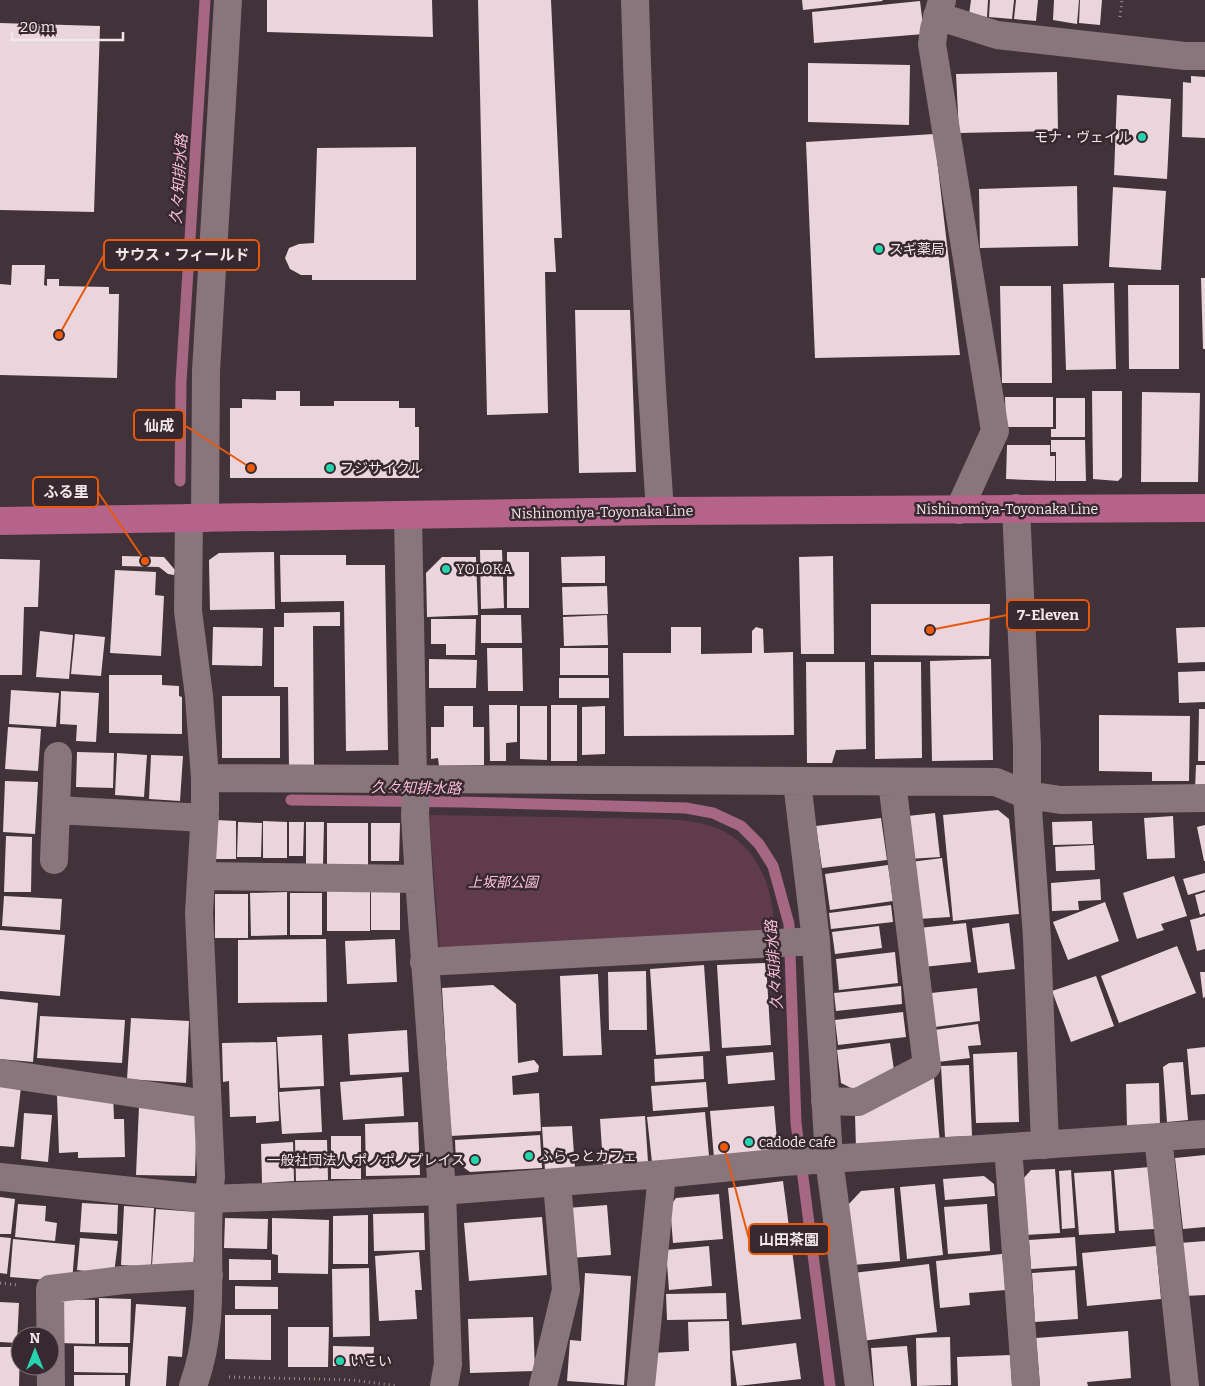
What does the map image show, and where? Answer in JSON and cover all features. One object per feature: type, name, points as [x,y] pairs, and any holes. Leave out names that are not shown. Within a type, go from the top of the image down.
[{"type":"main road","name":"Nishinomiya-Toyonaka Line","points":[[0,521],[660,511],[1205,508]]},
{"type":"street","points":[[194,1381],[204,1346],[208,1315],[208,1199],[210,1177],[199,913],[205,814],[205,773],[199,696],[188,611],[197,518],[228,0]]},
{"type":"street","points":[[635,0],[638,119],[660,511]]},
{"type":"street","points":[[959,510],[995,430],[932,44],[940,8],[997,35],[1186,56],[1205,56]]},
{"type":"street","points":[[1016,508],[1027,736],[1027,795],[1037,938],[1045,1145]]},
{"type":"street","points":[[408,516],[415,816],[424,962],[442,1191],[448,1364],[444,1386]]},
{"type":"street","points":[[54,860],[58,756]]},
{"type":"street","points":[[205,773],[414,784],[996,782],[1027,795],[1062,800],[1205,798]]},
{"type":"street","points":[[796,782],[825,1101],[822,1159],[859,1386]]},
{"type":"street","points":[[825,1101],[858,1102],[927,1066],[892,782]]},
{"type":"street","points":[[56,810],[205,814]]},
{"type":"street","points":[[202,876],[419,879]]},
{"type":"street","points":[[424,962],[809,941]]},
{"type":"street","points":[[0,1074],[208,1104]]},
{"type":"street","points":[[0,1177],[208,1199],[442,1191],[662,1174],[822,1159],[1205,1134]]},
{"type":"street","points":[[1158,1137],[1185,1386]]},
{"type":"street","points":[[1008,1147],[1026,1386]]},
{"type":"street","points":[[641,1386],[662,1174]]},
{"type":"street","points":[[543,1386],[566,1290],[557,1182]]},
{"type":"street","points":[[51,1386],[50,1289],[123,1280],[209,1275]]},
{"type":"path","points":[[194,1381],[352,1380],[398,1386]]},
{"type":"green space","name":"上坂部公園","points":[[429,815],[665,819],[711,826],[737,840],[748,850],[756,862],[768,888],[774,931],[440,952]]},
{"type":"building","points":[[267,0],[432,0],[433,37],[267,32]]},
{"type":"building","points":[[478,0],[551,0],[562,238],[554,238],[556,272],[545,272],[548,413],[487,415]]},
{"type":"building","points":[[802,0],[882,0],[883,1],[803,10]]},
{"type":"building","points":[[971,0],[988,0],[987,17],[969,15]]},
{"type":"building","points":[[990,0],[1014,0],[1012,19],[989,17]]},
{"type":"building","points":[[1016,0],[1038,0],[1036,21],[1014,19]]},
{"type":"building","points":[[1054,0],[1079,0],[1077,24],[1053,20]]},
{"type":"building","points":[[1080,0],[1102,0],[1100,25],[1079,23]]},
{"type":"building","points":[[920,1],[924,34],[814,43],[812,12]]},
{"type":"building","points":[[0,23],[100,26],[94,212],[0,210]]},
{"type":"building","points":[[808,63],[910,65],[909,125],[808,122]]},
{"type":"building","points":[[1057,72],[1058,131],[959,133],[956,74]]},
{"type":"building","points":[[1191,76],[1205,77],[1205,138],[1182,137],[1183,82],[1191,83]]},
{"type":"building","name":"モナ・ヴェイル","points":[[1117,95],[1171,99],[1167,179],[1114,175]]},
{"type":"building","name":"スギ薬局","points":[[934,134],[960,355],[815,358],[806,142]]},
{"type":"building","points":[[416,147],[416,280],[312,280],[312,275],[301,275],[290,269],[285,258],[289,248],[299,244],[314,243],[317,148]]},
{"type":"building","points":[[1077,186],[1078,246],[980,248],[979,189]]},
{"type":"building","points":[[1113,187],[1166,191],[1161,270],[1109,267]]},
{"type":"building","points":[[12,265],[45,265],[44,285],[47,286],[47,279],[59,279],[59,286],[109,287],[109,294],[119,294],[117,378],[0,375],[0,284],[11,285]]},
{"type":"building","points":[[1201,278],[1205,278],[1205,349],[1203,349]]},
{"type":"building","points":[[1114,283],[1116,369],[1066,370],[1063,284]]},
{"type":"building","points":[[1128,285],[1179,285],[1179,369],[1129,369]]},
{"type":"building","points":[[1000,286],[1051,286],[1052,383],[1002,383]]},
{"type":"building","points":[[575,310],[630,310],[636,472],[579,473]]},
{"type":"building","points":[[276,391],[300,391],[300,406],[334,406],[334,401],[399,401],[399,408],[415,408],[415,427],[419,427],[419,478],[230,478],[230,408],[242,408],[242,399],[276,400]]},
{"type":"building","points":[[1092,391],[1122,391],[1122,477],[1118,481],[1093,479]]},
{"type":"building","points":[[1142,392],[1200,393],[1198,482],[1141,482]]},
{"type":"building","points":[[1005,397],[1053,397],[1053,427],[1006,427]]},
{"type":"building","points":[[1056,398],[1085,398],[1085,437],[1051,437],[1051,429],[1056,429]]},
{"type":"building","points":[[1051,440],[1085,440],[1086,481],[1056,481],[1056,452],[1051,452]]},
{"type":"building","points":[[1007,445],[1050,445],[1050,456],[1055,456],[1055,481],[1006,479]]},
{"type":"building","points":[[480,550],[502,550],[504,608],[481,609]]},
{"type":"building","points":[[274,552],[275,609],[210,610],[209,560],[219,553]]},
{"type":"building","points":[[507,552],[529,552],[529,608],[507,608]]},
{"type":"building","points":[[280,555],[346,555],[346,565],[385,565],[388,750],[346,751],[344,601],[281,602]]},
{"type":"building","points":[[122,556],[164,557],[175,570],[174,575],[168,574],[159,567],[122,566]]},
{"type":"building","points":[[605,556],[605,583],[562,583],[561,557]]},
{"type":"building","points":[[833,556],[834,654],[801,654],[799,557]]},
{"type":"building","points":[[442,557],[476,557],[478,615],[427,617],[426,573]]},
{"type":"building","points":[[0,559],[40,560],[38,607],[24,607],[22,675],[0,675]]},
{"type":"building","points":[[115,570],[156,572],[155,595],[164,596],[161,656],[110,653]]},
{"type":"building","points":[[607,586],[608,614],[563,615],[562,587]]},
{"type":"building","points":[[871,604],[990,604],[989,656],[871,655]]},
{"type":"building","points":[[340,612],[340,626],[313,626],[314,769],[289,769],[288,687],[274,687],[274,627],[284,627],[284,613]]},
{"type":"building","points":[[481,615],[521,615],[522,643],[481,643]]},
{"type":"building","points":[[607,615],[608,645],[564,646],[563,617]]},
{"type":"building","points":[[431,619],[476,619],[475,655],[446,655],[446,644],[431,644]]},
{"type":"building","points":[[213,627],[263,628],[262,666],[212,665]]},
{"type":"building","points":[[671,627],[701,627],[701,654],[752,653],[752,631],[756,627],[763,629],[764,653],[793,652],[794,735],[624,736],[623,653],[671,653]]},
{"type":"building","points":[[1205,627],[1205,662],[1178,663],[1176,628]]},
{"type":"building","points":[[40,631],[73,635],[69,679],[36,677]]},
{"type":"building","points":[[75,634],[105,637],[101,676],[71,674]]},
{"type":"building","points":[[487,648],[522,648],[523,691],[488,691]]},
{"type":"building","points":[[560,648],[608,648],[608,675],[560,675]]},
{"type":"building","points":[[429,659],[477,660],[476,688],[429,688]]},
{"type":"building","points":[[991,659],[993,760],[932,761],[930,661]]},
{"type":"building","points":[[806,662],[865,662],[866,749],[836,750],[832,763],[807,763]]},
{"type":"building","points":[[874,662],[921,662],[922,758],[875,759]]},
{"type":"building","points":[[1205,671],[1205,702],[1179,703],[1178,672]]},
{"type":"building","points":[[109,675],[162,675],[162,685],[179,686],[179,696],[182,697],[182,734],[109,733]]},
{"type":"building","points":[[559,678],[609,678],[609,698],[559,698]]},
{"type":"building","points":[[11,690],[59,693],[56,727],[9,724]]},
{"type":"building","points":[[61,691],[99,693],[96,742],[76,741],[77,725],[60,724]]},
{"type":"building","points":[[222,696],[280,696],[280,758],[222,758]]},
{"type":"building","points":[[489,705],[517,705],[517,742],[506,743],[506,761],[490,761]]},
{"type":"building","points":[[551,705],[577,705],[577,761],[551,761]]},
{"type":"building","points":[[444,706],[473,706],[473,727],[484,727],[484,765],[439,766],[438,758],[431,759],[431,727],[444,727]]},
{"type":"building","points":[[520,706],[547,706],[547,760],[520,759]]},
{"type":"building","points":[[605,706],[605,754],[582,755],[582,707]]},
{"type":"building","points":[[1199,709],[1205,709],[1205,761],[1198,761]]},
{"type":"building","points":[[1099,715],[1190,716],[1189,781],[1152,781],[1152,772],[1099,771]]},
{"type":"building","points":[[8,727],[41,729],[38,771],[5,769]]},
{"type":"building","points":[[77,752],[114,753],[113,788],[76,787]]},
{"type":"building","points":[[117,753],[147,755],[144,797],[115,795]]},
{"type":"building","points":[[151,755],[183,756],[180,801],[149,799]]},
{"type":"building","points":[[1196,765],[1205,765],[1205,790],[1195,790]]},
{"type":"building","points":[[5,781],[38,782],[35,834],[3,832]]},
{"type":"building","points":[[998,810],[1009,819],[1019,914],[953,921],[943,815]]},
{"type":"building","points":[[935,813],[940,857],[909,859],[908,816]]},
{"type":"building","points":[[1173,816],[1175,858],[1147,859],[1144,818]]},
{"type":"building","points":[[881,818],[887,860],[822,868],[816,826]]},
{"type":"building","points":[[216,820],[236,821],[236,859],[216,859]]},
{"type":"building","points":[[263,821],[287,822],[287,858],[263,858]]},
{"type":"building","points":[[1092,821],[1093,844],[1053,845],[1052,822]]},
{"type":"building","points":[[238,822],[262,823],[261,857],[237,857]]},
{"type":"building","points":[[289,822],[304,822],[303,856],[289,856]]},
{"type":"building","points":[[306,822],[324,822],[323,866],[306,866]]},
{"type":"building","points":[[327,823],[368,823],[368,865],[327,864]]},
{"type":"building","points":[[371,823],[400,823],[399,861],[371,861]]},
{"type":"building","points":[[1205,825],[1205,861],[1204,861],[1197,827]]},
{"type":"building","points":[[6,836],[32,837],[31,892],[4,892]]},
{"type":"building","points":[[1094,845],[1095,870],[1056,871],[1055,847]]},
{"type":"building","points":[[942,858],[950,917],[918,919],[911,862]]},
{"type":"building","points":[[888,865],[893,901],[830,910],[825,874]]},
{"type":"building","points":[[1205,873],[1205,890],[1188,895],[1183,879]]},
{"type":"building","points":[[1174,876],[1187,916],[1161,924],[1164,930],[1137,939],[1123,893]]},
{"type":"building","points":[[1100,879],[1101,900],[1078,901],[1079,910],[1052,911],[1051,883]]},
{"type":"building","points":[[327,888],[370,888],[370,931],[327,931]]},
{"type":"building","points":[[287,892],[287,935],[251,936],[250,893]]},
{"type":"building","points":[[371,892],[400,892],[400,930],[371,930]]},
{"type":"building","points":[[1205,892],[1205,913],[1200,915],[1195,895]]},
{"type":"building","points":[[290,893],[322,893],[322,935],[290,935]]},
{"type":"building","points":[[215,894],[248,894],[248,938],[215,938]]},
{"type":"building","points":[[4,896],[62,899],[60,930],[2,926]]},
{"type":"building","points":[[1105,902],[1119,941],[1068,960],[1053,922]]},
{"type":"building","points":[[891,905],[893,922],[831,929],[829,913]]},
{"type":"building","points":[[1205,916],[1205,949],[1197,951],[1190,920]]},
{"type":"building","points":[[966,923],[971,962],[923,967],[919,928]]},
{"type":"building","points":[[1009,923],[1015,969],[978,973],[972,928]]},
{"type":"building","points":[[879,926],[882,948],[835,954],[832,932]]},
{"type":"building","points":[[0,930],[65,935],[60,996],[0,991]]},
{"type":"building","points":[[326,939],[327,1002],[238,1003],[238,940]]},
{"type":"building","points":[[395,939],[397,982],[347,984],[345,941]]},
{"type":"building","points":[[1177,946],[1196,993],[1119,1023],[1101,976]]},
{"type":"building","points":[[895,952],[898,983],[839,990],[836,959]]},
{"type":"building","points":[[766,963],[771,1045],[722,1048],[717,965]]},
{"type":"building","points":[[704,965],[710,1051],[656,1055],[650,969]]},
{"type":"building","points":[[646,971],[647,1030],[609,1030],[608,972]]},
{"type":"building","points":[[1200,972],[1205,972],[1205,997],[1203,998]]},
{"type":"building","points":[[598,974],[602,1055],[563,1056],[560,976]]},
{"type":"building","points":[[1096,976],[1114,1026],[1071,1042],[1052,991]]},
{"type":"building","points":[[493,985],[516,1004],[518,1063],[534,1060],[539,1066],[538,1072],[512,1076],[513,1095],[539,1093],[541,1131],[451,1136],[442,988]]},
{"type":"building","points":[[901,986],[902,1004],[836,1011],[834,993]]},
{"type":"building","points":[[977,988],[980,1021],[935,1027],[931,993]]},
{"type":"building","points":[[0,999],[38,1003],[33,1062],[0,1059]]},
{"type":"building","points":[[903,1012],[906,1037],[838,1045],[835,1020]]},
{"type":"building","points":[[40,1016],[125,1020],[122,1063],[37,1058]]},
{"type":"building","points":[[131,1018],[189,1021],[186,1083],[127,1079]]},
{"type":"building","points":[[978,1024],[981,1045],[968,1046],[970,1058],[938,1062],[934,1030]]},
{"type":"building","points":[[407,1030],[409,1072],[350,1075],[348,1034]]},
{"type":"building","points":[[322,1035],[324,1086],[280,1088],[277,1037]]},
{"type":"building","points":[[276,1042],[279,1121],[256,1123],[256,1116],[230,1117],[229,1081],[223,1082],[222,1043]]},
{"type":"building","points":[[890,1043],[894,1070],[853,1089],[841,1083],[837,1050]]},
{"type":"building","points":[[1205,1047],[1205,1094],[1191,1095],[1187,1049]]},
{"type":"building","points":[[773,1052],[775,1080],[728,1084],[726,1056]]},
{"type":"building","points":[[1017,1052],[1019,1122],[976,1123],[973,1054]]},
{"type":"building","points":[[703,1056],[704,1079],[655,1082],[654,1059]]},
{"type":"building","points":[[1183,1062],[1188,1120],[1167,1122],[1163,1067],[1169,1063]]},
{"type":"building","points":[[969,1065],[972,1136],[945,1137],[941,1066]]},
{"type":"building","points":[[402,1077],[404,1116],[343,1120],[340,1082]]},
{"type":"building","points":[[934,1078],[940,1143],[856,1149],[855,1114],[923,1079]]},
{"type":"building","points":[[706,1082],[708,1107],[653,1111],[651,1086]]},
{"type":"building","points":[[1159,1083],[1160,1127],[1127,1127],[1126,1084]]},
{"type":"building","points":[[0,1085],[21,1087],[14,1147],[0,1146]]},
{"type":"building","points":[[320,1089],[322,1132],[282,1134],[279,1092]]},
{"type":"building","points":[[113,1093],[114,1119],[124,1119],[125,1157],[78,1158],[78,1152],[59,1153],[57,1095]]},
{"type":"building","points":[[139,1106],[197,1108],[195,1176],[136,1175]]},
{"type":"building","points":[[774,1106],[778,1152],[714,1158],[710,1111]]},
{"type":"building","points":[[705,1112],[709,1156],[652,1162],[647,1117]]},
{"type":"building","points":[[24,1113],[52,1115],[48,1162],[21,1159]]},
{"type":"building","points":[[645,1116],[648,1162],[603,1165],[600,1119]]},
{"type":"building","points":[[418,1122],[420,1175],[366,1176],[365,1124]]},
{"type":"building","points":[[572,1126],[575,1168],[545,1170],[542,1127]]},
{"type":"building","points":[[540,1135],[542,1168],[470,1172],[456,1162],[455,1140]]},
{"type":"building","points":[[331,1136],[361,1136],[361,1179],[331,1179]]},
{"type":"building","points":[[295,1140],[327,1140],[328,1180],[296,1181]]},
{"type":"building","points":[[293,1142],[294,1181],[262,1183],[261,1144]]},
{"type":"building","points":[[1205,1155],[1205,1227],[1183,1229],[1175,1158]]},
{"type":"building","points":[[1150,1167],[1154,1229],[1119,1231],[1114,1170]]},
{"type":"building","points":[[1055,1169],[1060,1233],[1025,1235],[1022,1180],[1031,1170]]},
{"type":"building","points":[[1071,1170],[1075,1228],[1062,1229],[1059,1171]]},
{"type":"building","points":[[1111,1171],[1115,1233],[1079,1235],[1074,1173]]},
{"type":"building","points":[[984,1176],[994,1184],[995,1196],[945,1200],[943,1179]]},
{"type":"building","points":[[783,1181],[801,1319],[742,1325],[728,1188]]},
{"type":"building","points":[[935,1184],[943,1255],[907,1259],[900,1187]]},
{"type":"building","points":[[894,1188],[900,1261],[853,1265],[848,1205],[861,1191]]},
{"type":"building","points":[[719,1194],[723,1239],[673,1243],[670,1206],[676,1198]]},
{"type":"building","points":[[0,1197],[15,1199],[11,1234],[0,1234]]},
{"type":"building","points":[[82,1203],[118,1205],[117,1234],[80,1232]]},
{"type":"building","points":[[18,1204],[46,1206],[45,1221],[57,1223],[55,1241],[15,1237]]},
{"type":"building","points":[[987,1204],[990,1251],[948,1254],[944,1207]]},
{"type":"building","points":[[607,1205],[611,1255],[570,1258],[567,1208]]},
{"type":"building","points":[[124,1206],[154,1208],[151,1267],[121,1265]]},
{"type":"building","points":[[156,1209],[197,1212],[193,1268],[152,1265]]},
{"type":"building","points":[[424,1213],[425,1250],[374,1251],[373,1214]]},
{"type":"building","points":[[368,1215],[368,1264],[333,1264],[333,1216]]},
{"type":"building","points":[[542,1217],[547,1275],[469,1281],[464,1223]]},
{"type":"building","points":[[225,1218],[268,1219],[267,1249],[224,1248]]},
{"type":"building","points":[[272,1218],[329,1220],[328,1274],[278,1273],[278,1255],[272,1254]]},
{"type":"building","points":[[0,1237],[11,1238],[7,1274],[0,1273]]},
{"type":"building","points":[[1075,1237],[1077,1266],[1031,1269],[1029,1240]]},
{"type":"building","points":[[80,1238],[118,1241],[114,1274],[77,1270]]},
{"type":"building","points":[[13,1239],[75,1245],[72,1282],[10,1277]]},
{"type":"building","points":[[1205,1241],[1205,1295],[1185,1296],[1180,1243]]},
{"type":"building","points":[[709,1246],[712,1286],[669,1290],[666,1250]]},
{"type":"building","points":[[1156,1246],[1161,1299],[1087,1306],[1082,1253]]},
{"type":"building","points":[[419,1252],[422,1290],[415,1290],[417,1319],[379,1321],[375,1256]]},
{"type":"building","points":[[1002,1254],[1006,1290],[969,1293],[970,1305],[940,1308],[936,1261]]},
{"type":"building","points":[[229,1259],[271,1260],[271,1280],[229,1280]]},
{"type":"building","points":[[929,1264],[937,1332],[861,1341],[853,1273]]},
{"type":"building","points":[[369,1268],[370,1336],[333,1337],[332,1269]]},
{"type":"building","points":[[1075,1270],[1078,1319],[1035,1322],[1032,1273]]},
{"type":"building","points":[[585,1273],[631,1276],[624,1385],[567,1381],[570,1340],[581,1341]]},
{"type":"building","points":[[235,1286],[278,1287],[278,1309],[235,1309]]},
{"type":"building","points":[[726,1293],[727,1319],[667,1320],[666,1294]]},
{"type":"building","points":[[99,1298],[131,1299],[130,1343],[99,1343]]},
{"type":"building","points":[[59,1299],[95,1300],[95,1344],[60,1343]]},
{"type":"building","points":[[0,1302],[19,1303],[18,1326],[10,1326],[10,1343],[0,1342]]},
{"type":"building","points":[[136,1304],[186,1307],[182,1357],[168,1356],[166,1386],[130,1386]]},
{"type":"building","points":[[225,1315],[271,1315],[271,1360],[225,1359]]},
{"type":"building","points":[[533,1317],[535,1371],[470,1373],[468,1319]]},
{"type":"building","points":[[729,1321],[731,1386],[652,1386],[651,1353],[689,1351],[688,1322]]},
{"type":"building","points":[[288,1327],[329,1327],[328,1367],[288,1367]]},
{"type":"building","points":[[1128,1331],[1131,1378],[1087,1382],[1088,1386],[1040,1386],[1036,1338]]},
{"type":"building","points":[[950,1337],[951,1385],[917,1386],[916,1338]]},
{"type":"building","points":[[796,1343],[801,1379],[737,1386],[732,1351]]},
{"type":"building","points":[[74,1346],[128,1347],[128,1373],[74,1372]]},
{"type":"building","points":[[333,1346],[374,1347],[373,1366],[333,1366]]},
{"type":"building","points":[[907,1346],[911,1386],[874,1386],[871,1348]]},
{"type":"building","points":[[0,1347],[10,1347],[10,1376],[19,1376],[19,1386],[0,1386]]},
{"type":"building","points":[[1010,1355],[1012,1386],[958,1386],[957,1357]]},
{"type":"building","points":[[74,1375],[125,1375],[125,1386],[74,1386]]},
{"type":"waterway","name":"久々知排水路","points":[[180,481],[181,382],[205,0]]},
{"type":"waterway","name":"久々知排水路","points":[[291,800],[686,808],[713,813],[741,826],[759,844],[773,866],[789,924],[796,1123],[830,1386]]},
{"type":"place","name":"モナ・ヴェイル","points":[[1142,137]]},
{"type":"place","name":"スギ薬局","points":[[879,249]]},
{"type":"place","name":"サウス・フィールド","points":[[59,335]]},
{"type":"place","name":"仙成","points":[[251,468]]},
{"type":"place","name":"フジサイクル","points":[[330,468]]},
{"type":"place","name":"ふる里","points":[[145,561]]},
{"type":"place","name":"YOLOKA","points":[[446,569]]},
{"type":"place","name":"7-Eleven","points":[[930,630]]},
{"type":"place","name":"cadode cafe","points":[[749,1142]]},
{"type":"place","name":"山田茶園","points":[[724,1147]]},
{"type":"place","name":"ふらっとカフェ","points":[[529,1156]]},
{"type":"place","name":"一般社団法人 ポノポノプレイス","points":[[475,1160]]},
{"type":"place","name":"いこい","points":[[340,1361]]}]
